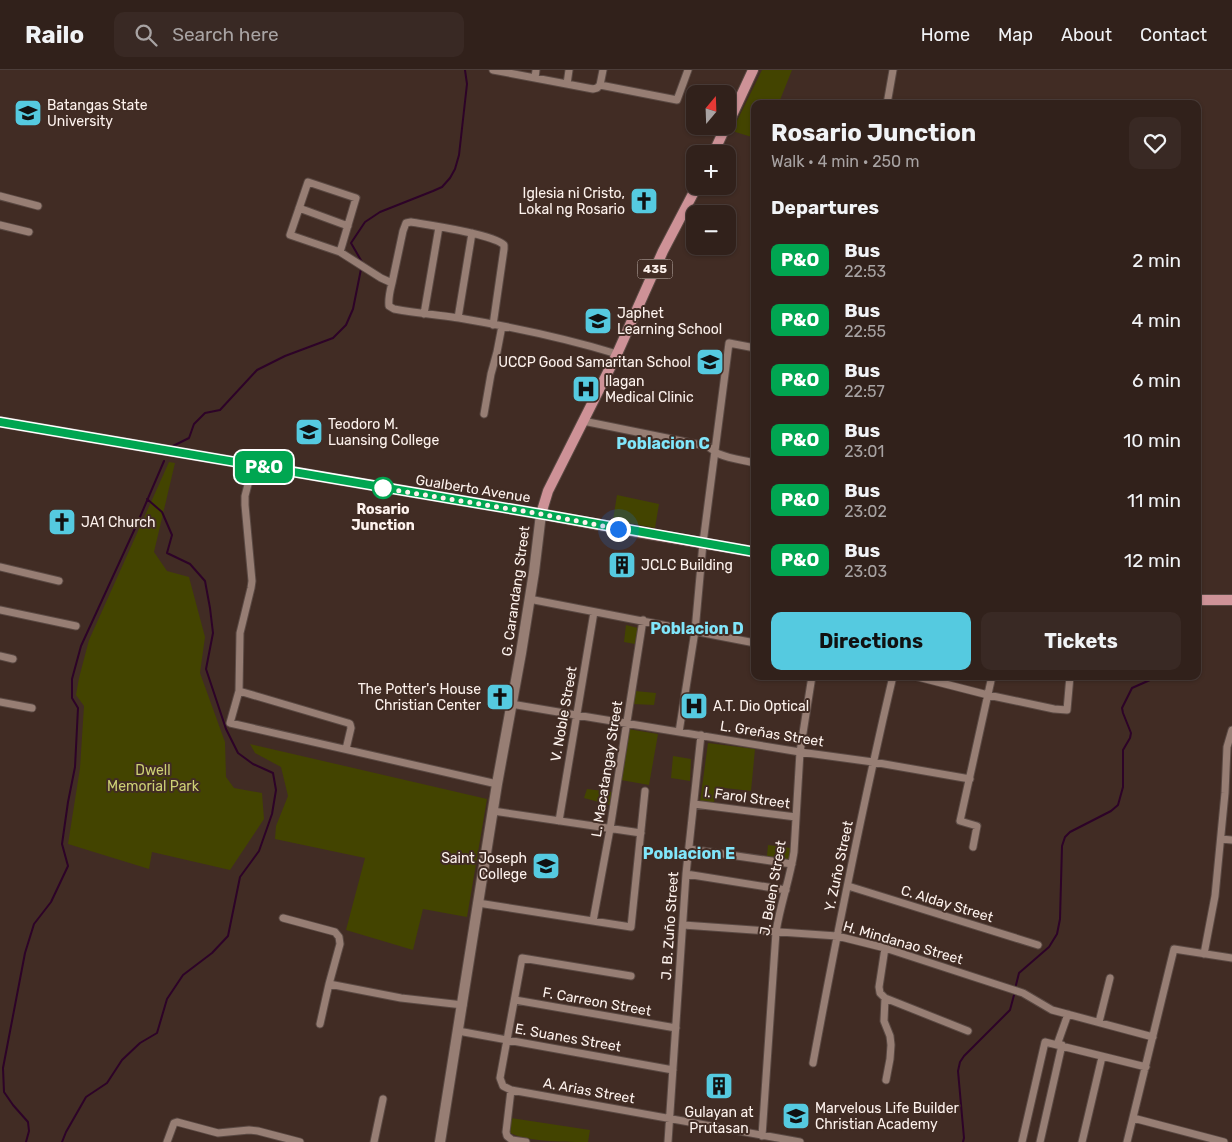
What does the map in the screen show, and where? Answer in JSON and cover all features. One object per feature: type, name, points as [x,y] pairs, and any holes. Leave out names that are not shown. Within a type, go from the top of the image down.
[{"type":"main road","points":[[736,106],[753,70]]},
{"type":"main road","name":"G. Carandang Street","points":[[440,1142],[497,784],[529,599],[541,514],[548,491],[617,354],[663,251],[692,195]]},
{"type":"main road","name":"Gualberto Avenue","points":[[0,422],[751,551]]},
{"type":"main road","points":[[1201,600],[1232,600]]},
{"type":"street","points":[[493,70],[592,89],[600,85],[603,70]]},
{"type":"street","points":[[535,78],[536,70]]},
{"type":"street","points":[[567,84],[569,70]]},
{"type":"street","points":[[600,85],[677,100],[688,70]]},
{"type":"street","points":[[888,100],[893,70]]},
{"type":"street","points":[[340,252],[356,198],[308,182],[290,235],[340,252],[392,284]]},
{"type":"street","points":[[0,196],[38,206]]},
{"type":"street","points":[[299,208],[348,226]]},
{"type":"street","points":[[493,325],[504,245],[472,233],[411,222],[406,223],[389,294],[389,306],[394,309],[458,318],[493,325],[502,326],[556,337],[617,354]]},
{"type":"street","points":[[0,224],[29,232]]},
{"type":"street","points":[[424,314],[439,227]]},
{"type":"street","points":[[458,318],[472,233]]},
{"type":"street","points":[[484,414],[502,326]]},
{"type":"street","points":[[679,732],[695,631],[729,343],[751,347]]},
{"type":"street","points":[[583,421],[706,446],[727,457],[751,462]]},
{"type":"street","points":[[253,465],[245,496],[252,581],[240,633],[239,691],[230,723],[497,784]]},
{"type":"street","points":[[0,567],[59,581]]},
{"type":"street","points":[[529,599],[751,642]]},
{"type":"street","points":[[0,610],[76,626]]},
{"type":"street","name":"V. Noble Street","points":[[559,821],[594,612]]},
{"type":"street","name":"L. Macatangay Street","points":[[593,921],[610,829],[643,620]]},
{"type":"street","points":[[0,656],[13,659]]},
{"type":"street","name":"J. Belen Street","points":[[762,1136],[776,932],[792,864],[800,752],[811,680]]},
{"type":"street","name":"Y. Zuño Street","points":[[814,1062],[837,936],[892,680]]},
{"type":"street","points":[[930,680],[988,695],[1067,710],[1070,680]]},
{"type":"street","points":[[973,847],[977,826],[960,821],[991,680]]},
{"type":"street","points":[[239,691],[350,724],[351,728],[346,749]]},
{"type":"street","points":[[0,702],[32,708]]},
{"type":"street","name":"L. Greñas Street","points":[[512,704],[970,779]]},
{"type":"street","points":[[1204,954],[1215,896],[1220,839],[1228,794],[1229,748],[1232,730]]},
{"type":"street","name":"J. B. Zuño Street","points":[[668,1142],[686,874],[701,735]]},
{"type":"street","points":[[478,903],[631,927],[645,791]]},
{"type":"street","name":"I. Farol Street","points":[[694,804],[796,817]]},
{"type":"street","points":[[493,811],[641,833]]},
{"type":"street","points":[[1220,839],[1232,840]]},
{"type":"street","points":[[689,849],[792,864]]},
{"type":"street","points":[[686,874],[786,890]]},
{"type":"street","name":"C. Alday Street","points":[[848,886],[1038,945]]},
{"type":"street","points":[[283,918],[335,932],[339,937],[340,944],[320,1024]]},
{"type":"street","name":"H. Mindanao Street","points":[[683,925],[837,936],[885,948],[1023,992],[1052,1010],[1154,1037]]},
{"type":"street","points":[[885,948],[879,987],[880,993],[885,998],[968,1030]]},
{"type":"street","points":[[1127,1142],[1174,949],[1232,958]]},
{"type":"street","points":[[526,1142],[505,1139],[511,1090],[503,1086],[500,1078],[522,958],[631,976]]},
{"type":"street","points":[[1099,1022],[1110,978]]},
{"type":"street","points":[[329,984],[401,998],[462,1005]]},
{"type":"street","points":[[885,998],[884,1021],[890,1036],[891,1045],[886,1080]]},
{"type":"street","name":"F. Carreon Street","points":[[515,1000],[676,1028]]},
{"type":"street","points":[[1040,1142],[1068,1014]]},
{"type":"street","name":"E. Suanes Street","points":[[458,1031],[674,1070]]},
{"type":"street","points":[[1022,1142],[1045,1042],[1146,1067]]},
{"type":"street","points":[[1082,1142],[1102,1057]]},
{"type":"street","name":"A. Arias Street","points":[[511,1090],[800,1142]]},
{"type":"street","points":[[374,1142],[383,1099]]},
{"type":"street","points":[[1133,1118],[1212,1141],[1224,1142]]},
{"type":"street","points":[[167,1142],[174,1123],[177,1122],[218,1133],[249,1130],[300,1142]]},
{"type":"green space","points":[[762,70],[792,70],[780,100],[751,100],[751,137],[736,132],[736,123]]},
{"type":"green space","name":"Dwell Memorial Park","points":[[169,462],[175,463],[154,552],[167,571],[189,577],[205,637],[200,673],[225,742],[226,777],[234,788],[262,793],[264,819],[230,870],[152,852],[149,869],[68,844],[80,768],[84,706],[76,695],[89,640]]},
{"type":"green space","points":[[617,495],[659,504],[655,528],[613,520]]},
{"type":"green space","points":[[626,625],[638,628],[635,644],[624,642]]},
{"type":"green space","points":[[635,691],[656,693],[654,705],[633,704]]},
{"type":"green space","points":[[628,729],[658,734],[649,785],[621,780]]},
{"type":"green space","points":[[708,743],[755,749],[751,791],[716,787],[714,803],[700,802]]},
{"type":"green space","points":[[250,744],[487,799],[467,917],[423,909],[413,950],[346,930],[365,858],[275,839],[276,826],[288,796],[281,767],[255,753]]},
{"type":"green space","points":[[673,756],[691,759],[690,781],[671,778]]},
{"type":"green space","points":[[587,789],[612,792],[610,805],[584,798]]},
{"type":"green space","points":[[768,845],[790,848],[789,860],[767,856]]},
{"type":"green space","points":[[511,1118],[590,1130],[588,1142],[547,1141],[525,1138],[509,1132]]},
{"type":"waterway","points":[[362,264],[351,243],[365,222],[380,212],[442,187],[455,169],[459,155],[467,84],[465,70]]},
{"type":"waterway","points":[[173,446],[189,438],[194,424],[205,413],[220,410],[257,370],[285,356],[333,338],[346,325],[353,309],[361,269]]},
{"type":"waterway","points":[[26,1142],[29,1131],[28,1122],[4,1092],[3,1068],[25,953],[34,924],[51,902],[68,866],[62,844],[75,767],[78,708],[72,698],[72,679],[81,646],[164,461]]},
{"type":"waterway","points":[[62,1142],[86,1097],[107,1083],[122,1060],[140,1043],[157,1033],[167,999],[183,975],[212,953],[228,936],[240,877],[259,851],[272,814],[276,790],[273,773],[253,764],[238,753],[226,729],[206,669],[213,633],[205,581],[190,564],[167,553],[172,535],[162,512],[147,499]]},
{"type":"waterway","points":[[1016,985],[1019,973],[1049,947],[1057,934],[1060,919],[1062,846],[1065,837],[1070,832],[1111,811],[1118,805],[1123,787],[1123,750],[1131,733],[1122,708],[1132,688],[1150,680]]},
{"type":"waterway","points":[[963,1142],[958,1071],[960,1062],[1010,1010],[1014,995]]},
{"type":"bus line","name":"P&O","points":[[0,422],[751,551]]},
{"type":"place","name":"Batangas State University","points":[[28,113]]},
{"type":"place","name":"Iglesia ni Cristo, Lokal ng Rosario","points":[[644,201]]},
{"type":"place","name":"Japhet Learning School","points":[[598,321]]},
{"type":"place","name":"UCCP Good Samaritan School","points":[[710,362]]},
{"type":"place","name":"Ilagan Medical Clinic","points":[[586,389]]},
{"type":"place","name":"Teodoro M. Luansing College","points":[[309,432]]},
{"type":"place","name":"Rosario Junction","points":[[383,488]]},
{"type":"place","name":"JA1 Church","points":[[62,522]]},
{"type":"place","name":"JCLC Building","points":[[622,565]]},
{"type":"place","name":"The Potter's House Christian Center","points":[[500,697]]},
{"type":"place","name":"A.T. Dio Optical","points":[[694,706]]},
{"type":"place","name":"Saint Joseph College","points":[[546,866]]},
{"type":"place","name":"Gulayan at Prutasan","points":[[719,1086]]},
{"type":"place","name":"Marvelous Life Builder Christian Academy","points":[[796,1116]]},
{"type":"district","name":"Poblacion C","points":[[663,443]]},
{"type":"district","name":"Poblacion D","points":[[697,628]]},
{"type":"district","name":"Poblacion E","points":[[689,853]]},
{"type":"route","points":[[383,488],[541,514],[618,529]]}]
